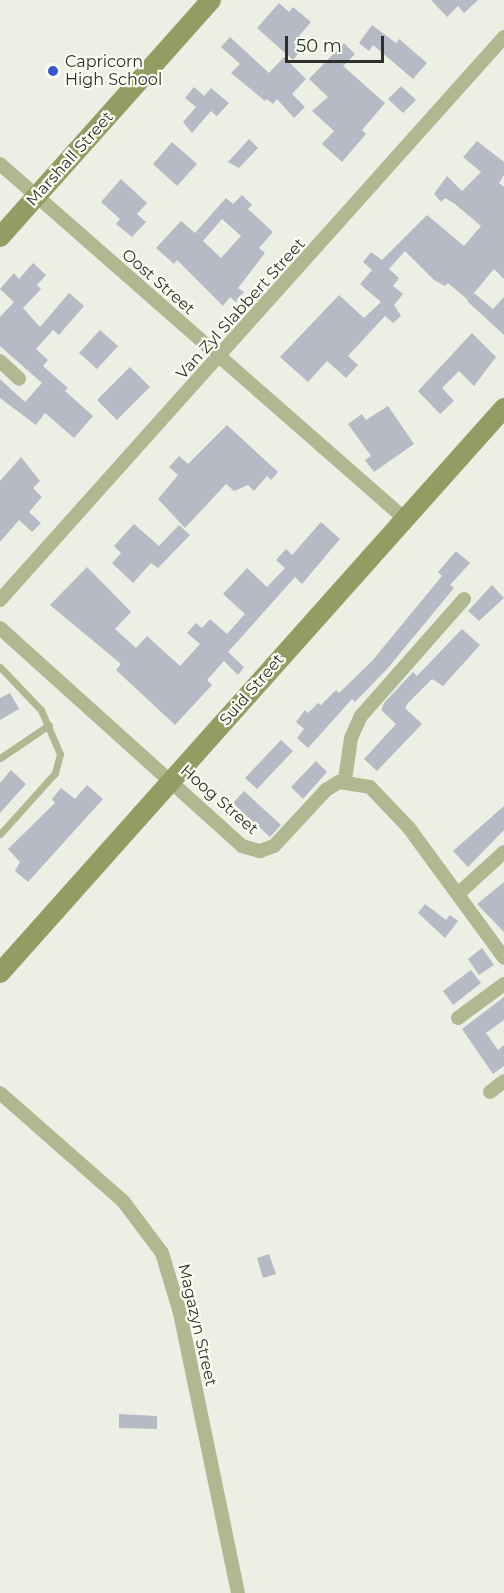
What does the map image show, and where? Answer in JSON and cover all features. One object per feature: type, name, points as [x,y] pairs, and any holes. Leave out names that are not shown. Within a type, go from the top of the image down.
[{"type":"street","name":"Marshall Street","points":[[0,237],[211,0]]},
{"type":"street","name":"Van Zyl Slabbert Street","points":[[0,600],[220,358],[504,37]]},
{"type":"street","name":"Oost Street","points":[[0,164],[405,518]]},
{"type":"street","points":[[0,361],[19,379]]},
{"type":"street","name":"Suid Street","points":[[0,973],[504,408]]},
{"type":"street","points":[[464,599],[361,716],[351,738],[345,780],[370,787],[391,808],[459,893],[504,958]]},
{"type":"street","name":"Hoog Street","points":[[0,628],[242,846],[260,851],[274,846],[326,790],[345,780]]},
{"type":"street","points":[[459,893],[504,852]]},
{"type":"street","points":[[458,1018],[504,984]]},
{"type":"street","points":[[490,1092],[504,1082]]},
{"type":"street","name":"Magazyn Street","points":[[0,1092],[123,1201],[162,1253],[180,1313],[238,1593]]},
{"type":"lane","points":[[0,667],[29,695],[49,726],[60,754],[55,772],[0,834]]},
{"type":"lane","points":[[0,758],[49,726]]},
{"type":"building","points":[[431,0],[478,0],[464,13],[458,6],[447,17]]},
{"type":"building","points":[[279,3],[289,12],[293,7],[311,22],[299,36],[307,43],[293,60],[257,28]]},
{"type":"building","points":[[372,25],[396,43],[399,39],[427,63],[413,79],[373,45],[369,51],[359,43]]},
{"type":"building","points":[[230,37],[269,73],[284,57],[306,79],[292,94],[305,107],[294,118],[277,99],[273,104],[267,99],[265,101],[231,73],[240,64],[221,47]]},
{"type":"building","points":[[344,43],[355,54],[343,66],[385,103],[362,130],[366,134],[342,162],[322,144],[334,131],[312,111],[328,97],[309,79]]},
{"type":"building","points":[[401,86],[416,100],[403,113],[388,99]]},
{"type":"building","points":[[194,87],[204,96],[211,88],[229,103],[217,116],[211,111],[192,133],[183,122],[196,107],[185,98]]},
{"type":"building","points":[[249,139],[258,148],[239,168],[228,162]]},
{"type":"building","points":[[477,141],[504,162],[504,175],[499,183],[504,187],[504,279],[494,269],[468,300],[448,283],[445,286],[434,280],[405,251],[389,269],[399,278],[393,286],[403,294],[394,305],[401,316],[393,323],[385,316],[348,356],[358,365],[346,378],[327,361],[308,382],[280,357],[339,295],[364,318],[381,302],[360,284],[372,270],[363,262],[371,252],[382,260],[427,215],[464,246],[481,226],[455,204],[445,198],[441,202],[434,194],[447,176],[462,191],[481,172],[463,157]]},
{"type":"building","points":[[172,142],[197,164],[177,186],[153,164]]},
{"type":"building","points":[[121,179],[147,203],[137,214],[146,222],[132,237],[116,224],[120,219],[101,202]]},
{"type":"building","points":[[242,195],[252,205],[248,209],[273,232],[259,248],[265,253],[238,288],[244,292],[236,302],[230,297],[223,306],[177,260],[174,264],[156,248],[181,221],[195,233],[226,198],[233,204]],"holes":[[[222,219],[241,236],[221,258],[203,241]]]},
{"type":"building","points":[[33,263],[46,275],[37,285],[41,289],[23,308],[40,327],[69,293],[84,306],[59,335],[53,330],[36,349],[48,360],[43,366],[68,388],[65,391],[93,416],[74,438],[45,413],[36,425],[0,398],[0,379],[25,402],[42,383],[0,346],[0,317],[14,302],[0,289],[14,273],[19,279]]},
{"type":"building","points":[[474,293],[493,309],[504,297],[504,335],[467,301]]},
{"type":"building","points":[[100,330],[118,346],[97,369],[79,353]]},
{"type":"building","points":[[472,333],[496,357],[474,386],[459,371],[442,388],[454,401],[440,414],[418,391]]},
{"type":"building","points":[[130,367],[150,387],[117,420],[97,400]]},
{"type":"building","points":[[388,406],[414,444],[374,472],[365,460],[371,456],[348,424],[362,414],[366,420]]},
{"type":"building","points":[[227,425],[278,472],[271,480],[267,476],[254,491],[248,485],[234,491],[226,484],[185,528],[158,499],[178,475],[169,467],[179,456],[188,464]]},
{"type":"building","points":[[21,457],[40,481],[33,488],[42,497],[29,512],[41,523],[32,532],[19,520],[0,542],[0,481]]},
{"type":"building","points":[[321,522],[340,539],[302,584],[295,577],[228,652],[244,667],[238,675],[224,661],[207,680],[212,685],[175,725],[116,670],[121,664],[50,605],[87,567],[131,612],[115,629],[136,648],[147,636],[180,666],[200,644],[187,633],[196,623],[202,628],[210,619],[227,634],[245,614],[223,594],[247,568],[267,587],[285,568],[276,560],[286,549],[292,555]]},
{"type":"building","points":[[134,524],[159,546],[179,525],[190,535],[158,568],[151,563],[133,583],[112,563],[121,553],[114,546]]},
{"type":"building","points":[[456,551],[470,563],[450,585],[454,588],[387,669],[355,702],[352,699],[308,748],[297,738],[304,729],[296,722],[305,710],[308,713],[318,703],[321,705],[336,690],[339,693],[372,661],[442,576],[438,572]]},
{"type":"building","points":[[492,585],[504,598],[479,621],[468,611]]},
{"type":"building","points":[[462,629],[480,645],[443,686],[432,679],[408,703],[405,708],[422,724],[377,771],[364,759],[396,724],[381,710],[384,703],[413,672],[417,676]]},
{"type":"building","points":[[10,693],[19,709],[0,720],[0,698]]},
{"type":"building","points":[[281,740],[293,751],[257,789],[245,778]]},
{"type":"building","points":[[316,761],[327,772],[303,799],[291,787]]},
{"type":"building","points":[[11,770],[26,784],[0,813],[0,783]]},
{"type":"building","points":[[87,785],[103,799],[28,882],[15,871],[20,862],[8,849],[55,803],[52,799],[61,788],[75,799]]},
{"type":"building","points":[[244,791],[281,825],[270,837],[233,803]]},
{"type":"building","points":[[504,806],[504,830],[468,867],[453,851]]},
{"type":"building","points":[[504,882],[504,932],[477,904]]},
{"type":"building","points":[[425,904],[446,920],[450,915],[458,921],[445,938],[418,913]]},
{"type":"building","points":[[482,948],[494,965],[479,975],[468,959]]},
{"type":"building","points":[[471,970],[481,983],[453,1005],[443,991]]},
{"type":"building","points":[[504,997],[504,1020],[486,1033],[498,1050],[504,1045],[504,1066],[493,1074],[462,1029]]},
{"type":"building","points":[[269,1254],[276,1274],[263,1278],[257,1258]]},
{"type":"building","points":[[119,1414],[157,1416],[157,1429],[119,1428]]},
{"type":"place","name":"Capricorn High School","points":[[53,71]]}]
